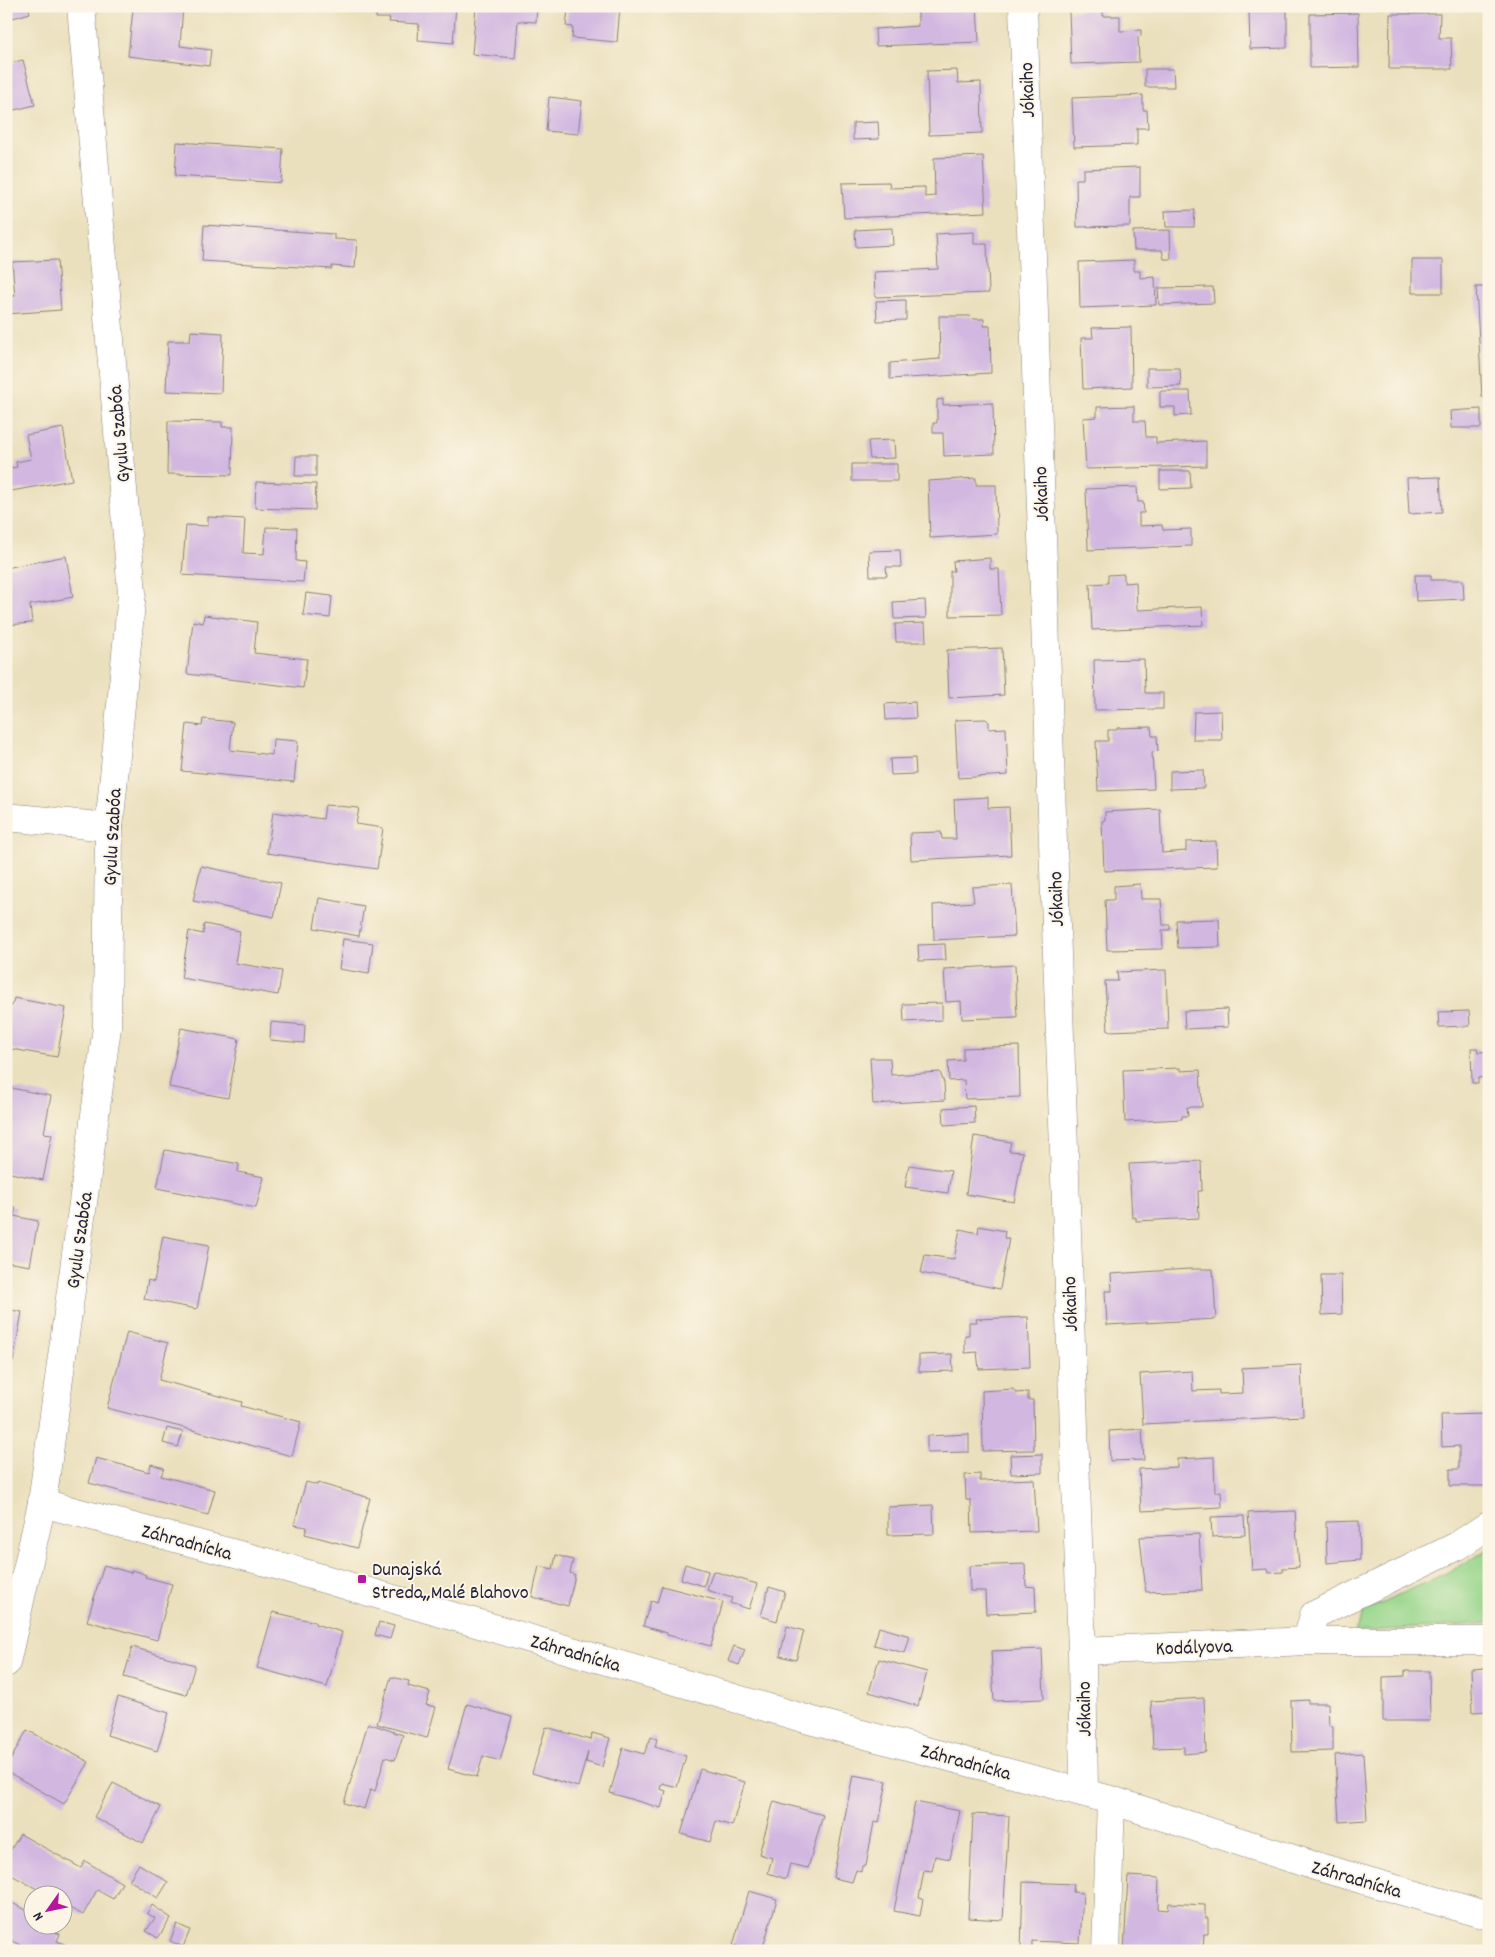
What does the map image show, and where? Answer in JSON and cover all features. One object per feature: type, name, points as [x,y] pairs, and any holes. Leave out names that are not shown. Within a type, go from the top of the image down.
[{"type":"street","name":"Gyulu Szabóa","points":[[6,1663],[42,1503],[107,1027],[109,827],[132,593],[81,6]]},
{"type":"street","name":"Jókaiho","points":[[1023,6],[1082,1651],[1084,1792]]},
{"type":"street","points":[[6,817],[109,827]]},
{"type":"street","name":"Záhradnícka","points":[[42,1503],[266,1562],[814,1721],[1084,1792],[1312,1865],[1489,1916]]},
{"type":"street","points":[[1307,1642],[1314,1615],[1458,1546],[1489,1525]]},
{"type":"street","name":"Kodályova","points":[[1082,1651],[1307,1642],[1489,1641]]},
{"type":"street","points":[[1106,1951],[1111,1800]]},
{"type":"green space","points":[[1489,1548],[1489,1623],[1355,1632],[1365,1611],[1465,1564]]},
{"type":"building","points":[[6,6],[28,6],[30,13],[6,20]]},
{"type":"building","points":[[145,6],[183,6],[180,46],[211,50],[209,66],[128,56],[133,9],[144,10]]},
{"type":"building","points":[[376,6],[456,6],[453,43],[418,40],[419,24],[389,22],[390,18],[376,18]]},
{"type":"building","points":[[476,6],[537,6],[536,22],[518,21],[515,58],[472,54]]},
{"type":"building","points":[[575,6],[620,6],[617,42],[572,38],[573,27],[566,26],[568,10],[575,10]]},
{"type":"building","points":[[918,6],[977,6],[979,42],[876,46],[875,29],[918,26]]},
{"type":"building","points":[[1103,10],[1103,16],[1120,16],[1120,31],[1141,30],[1141,36],[1138,37],[1139,62],[1071,64],[1069,11]]},
{"type":"building","points":[[1249,10],[1287,10],[1287,48],[1250,49]]},
{"type":"building","points":[[1358,13],[1359,67],[1310,68],[1310,14]]},
{"type":"building","points":[[1390,14],[1440,14],[1439,38],[1451,38],[1452,69],[1389,69]]},
{"type":"building","points":[[23,60],[35,105],[6,112],[6,64]]},
{"type":"building","points":[[1145,69],[1173,69],[1174,87],[1145,87]]},
{"type":"building","points":[[957,70],[958,83],[981,82],[982,133],[929,135],[927,71]]},
{"type":"building","points":[[1143,95],[1143,110],[1147,110],[1148,128],[1137,128],[1137,145],[1074,147],[1072,98]]},
{"type":"building","points":[[549,97],[582,101],[578,134],[546,131]]},
{"type":"building","points":[[878,122],[879,139],[853,140],[853,123]]},
{"type":"building","points":[[177,142],[283,149],[281,183],[175,176]]},
{"type":"building","points":[[983,156],[986,212],[844,218],[842,183],[889,182],[890,188],[925,187],[925,197],[935,196],[934,158]]},
{"type":"building","points":[[1140,167],[1140,197],[1130,197],[1130,226],[1077,227],[1076,179],[1083,179],[1083,169]]},
{"type":"building","points":[[1195,210],[1194,227],[1166,227],[1165,211]]},
{"type":"building","points":[[204,225],[334,234],[334,239],[357,240],[355,268],[332,266],[332,269],[202,261]]},
{"type":"building","points":[[892,228],[893,245],[856,247],[855,230]]},
{"type":"building","points":[[1170,230],[1171,259],[1164,259],[1162,250],[1134,250],[1133,231]]},
{"type":"building","points":[[974,232],[974,244],[987,244],[989,293],[875,297],[874,272],[938,269],[936,234]]},
{"type":"building","points":[[57,260],[61,310],[6,314],[6,297],[15,296],[12,262]]},
{"type":"building","points":[[1134,260],[1134,271],[1140,271],[1140,278],[1155,277],[1156,305],[1080,308],[1079,262]]},
{"type":"building","points":[[1412,260],[1443,260],[1443,293],[1412,293]]},
{"type":"building","points":[[1213,287],[1214,303],[1159,305],[1158,288]]},
{"type":"building","points":[[1476,287],[1489,287],[1489,397],[1482,397]]},
{"type":"building","points":[[906,300],[906,320],[877,321],[876,301]]},
{"type":"building","points":[[939,316],[970,316],[973,319],[984,319],[984,326],[990,326],[991,373],[890,379],[890,363],[940,359]]},
{"type":"building","points":[[1131,327],[1132,387],[1083,389],[1081,338],[1093,338],[1092,328]]},
{"type":"building","points":[[191,331],[223,333],[221,393],[166,391],[168,341],[190,341]]},
{"type":"building","points":[[1147,368],[1180,368],[1181,386],[1147,387]]},
{"type":"building","points":[[1160,391],[1190,391],[1191,415],[1175,416],[1175,407],[1160,407]]},
{"type":"building","points":[[943,399],[943,405],[993,403],[994,454],[944,456],[943,433],[933,433],[933,423],[937,423],[937,400]]},
{"type":"building","points":[[1134,406],[1134,421],[1145,421],[1146,437],[1156,437],[1156,443],[1206,441],[1206,466],[1086,469],[1083,418],[1097,417],[1097,407]]},
{"type":"building","points":[[1481,409],[1481,428],[1451,428],[1450,411]]},
{"type":"building","points":[[168,421],[222,422],[222,427],[233,427],[232,475],[167,474]]},
{"type":"building","points":[[63,428],[72,480],[6,492],[6,469],[17,467],[16,462],[31,459],[26,435]]},
{"type":"building","points":[[894,440],[895,458],[870,459],[868,441]]},
{"type":"building","points":[[296,456],[316,456],[316,476],[295,476]]},
{"type":"building","points":[[852,464],[897,464],[897,481],[852,481]]},
{"type":"building","points":[[1160,471],[1190,471],[1191,488],[1160,489]]},
{"type":"building","points":[[1440,477],[1442,512],[1409,514],[1407,478]]},
{"type":"building","points":[[976,478],[976,485],[996,485],[997,534],[930,538],[928,481]]},
{"type":"building","points":[[256,482],[316,484],[315,510],[255,508]]},
{"type":"building","points":[[1137,487],[1138,502],[1143,502],[1144,513],[1139,513],[1139,526],[1162,525],[1163,530],[1191,529],[1191,546],[1088,550],[1086,489]]},
{"type":"building","points":[[208,517],[245,519],[243,553],[264,554],[266,527],[297,528],[296,561],[305,562],[303,582],[182,575],[186,525],[208,526]]},
{"type":"building","points":[[900,550],[901,567],[886,567],[887,576],[870,576],[869,551]]},
{"type":"building","points":[[66,556],[73,597],[30,605],[32,623],[6,625],[6,602],[11,602],[6,579],[6,568]]},
{"type":"building","points":[[990,558],[990,569],[999,569],[1001,615],[950,616],[950,571],[954,571],[953,561]]},
{"type":"building","points":[[1124,574],[1124,583],[1136,582],[1137,610],[1202,607],[1203,625],[1092,630],[1090,584],[1108,583],[1108,575]]},
{"type":"building","points":[[1415,575],[1431,575],[1431,580],[1463,580],[1464,599],[1416,601]]},
{"type":"building","points":[[306,593],[332,596],[330,618],[303,615]]},
{"type":"building","points":[[925,600],[926,618],[894,619],[893,602]]},
{"type":"building","points":[[204,615],[257,622],[254,653],[307,659],[303,688],[187,674],[193,621],[203,623]]},
{"type":"building","points":[[925,623],[926,642],[896,642],[895,624]]},
{"type":"building","points":[[1002,648],[1004,695],[949,698],[947,650]]},
{"type":"building","points":[[1144,659],[1145,693],[1163,693],[1163,709],[1095,710],[1094,660]]},
{"type":"building","points":[[915,702],[916,718],[886,720],[885,704]]},
{"type":"building","points":[[1221,711],[1222,740],[1193,740],[1194,712]]},
{"type":"building","points":[[203,719],[233,722],[230,750],[272,755],[273,739],[298,741],[294,782],[182,771],[187,724],[202,726]]},
{"type":"building","points":[[986,719],[989,722],[989,729],[1006,728],[1008,775],[958,778],[955,720]]},
{"type":"building","points":[[1151,727],[1152,736],[1157,736],[1158,751],[1152,752],[1154,789],[1098,791],[1096,741],[1108,741],[1108,730]]},
{"type":"building","points":[[915,758],[916,774],[891,775],[890,759]]},
{"type":"building","points":[[1203,770],[1204,788],[1170,789],[1170,771]]},
{"type":"building","points":[[988,797],[988,808],[1009,807],[1011,855],[911,860],[910,833],[941,832],[942,839],[956,839],[954,799]]},
{"type":"building","points":[[325,805],[359,808],[356,824],[383,828],[377,869],[267,853],[273,812],[323,819]]},
{"type":"building","points":[[1160,809],[1162,853],[1186,851],[1186,842],[1216,841],[1217,867],[1104,871],[1102,821],[1105,820],[1105,812]]},
{"type":"building","points":[[201,866],[281,883],[274,917],[193,901]]},
{"type":"building","points":[[1140,884],[1141,899],[1161,899],[1163,925],[1170,925],[1170,930],[1162,930],[1163,949],[1107,950],[1105,900],[1114,900],[1114,886]]},
{"type":"building","points":[[1012,885],[1015,936],[934,940],[933,905],[974,902],[972,887]]},
{"type":"building","points":[[319,898],[364,906],[359,936],[314,928]]},
{"type":"building","points":[[1219,919],[1220,947],[1178,948],[1176,920]]},
{"type":"building","points":[[204,924],[240,931],[235,963],[282,971],[278,995],[181,978],[189,931],[203,934]]},
{"type":"building","points":[[343,939],[373,943],[369,974],[339,969]]},
{"type":"building","points":[[945,944],[946,960],[919,961],[918,945]]},
{"type":"building","points":[[1015,965],[1017,1017],[962,1019],[961,1001],[946,1002],[944,969]]},
{"type":"building","points":[[1166,970],[1168,1029],[1108,1031],[1105,981],[1118,981],[1117,972]]},
{"type":"building","points":[[14,998],[66,1008],[57,1057],[6,1048],[8,1030],[6,1030],[6,1004],[12,1006]]},
{"type":"building","points":[[942,1003],[942,1020],[904,1022],[903,1004]]},
{"type":"building","points":[[1227,1009],[1228,1027],[1185,1029],[1184,1011]]},
{"type":"building","points":[[1469,1011],[1470,1026],[1439,1027],[1438,1012]]},
{"type":"building","points":[[271,1022],[305,1025],[304,1043],[270,1040]]},
{"type":"building","points":[[181,1028],[239,1039],[228,1098],[169,1087]]},
{"type":"building","points":[[1019,1046],[1020,1097],[965,1099],[964,1080],[949,1081],[948,1061],[963,1060],[963,1048]]},
{"type":"building","points":[[1471,1048],[1477,1048],[1478,1052],[1489,1051],[1489,1077],[1478,1078],[1478,1083],[1472,1083]]},
{"type":"building","points":[[870,1058],[890,1058],[891,1075],[940,1072],[944,1083],[945,1100],[873,1104]]},
{"type":"building","points":[[1180,1068],[1180,1071],[1200,1070],[1202,1107],[1187,1107],[1188,1116],[1182,1116],[1182,1119],[1125,1122],[1123,1070]]},
{"type":"building","points":[[6,1087],[51,1096],[44,1133],[52,1134],[43,1180],[6,1172]]},
{"type":"building","points":[[974,1106],[975,1123],[944,1125],[943,1108]]},
{"type":"building","points":[[974,1136],[1011,1142],[1009,1151],[1023,1152],[1014,1202],[966,1194]]},
{"type":"building","points":[[165,1150],[239,1164],[238,1172],[264,1177],[256,1208],[157,1188]]},
{"type":"building","points":[[1201,1161],[1202,1191],[1198,1191],[1199,1218],[1136,1221],[1136,1217],[1132,1218],[1129,1164]]},
{"type":"building","points":[[909,1165],[951,1171],[948,1193],[905,1187]]},
{"type":"building","points":[[6,1206],[16,1207],[14,1216],[38,1221],[30,1266],[6,1262]]},
{"type":"building","points":[[979,1226],[1005,1231],[1004,1238],[1009,1238],[1000,1289],[921,1273],[925,1255],[954,1259],[960,1229],[978,1233]]},
{"type":"building","points":[[163,1236],[209,1245],[197,1309],[144,1299],[148,1280],[154,1282]]},
{"type":"building","points":[[1213,1269],[1216,1319],[1107,1325],[1105,1291],[1112,1291],[1111,1274]]},
{"type":"building","points":[[1321,1275],[1341,1275],[1342,1314],[1322,1315]]},
{"type":"building","points":[[6,1309],[22,1312],[13,1362],[6,1361]]},
{"type":"building","points":[[1028,1317],[1030,1367],[979,1369],[977,1352],[965,1353],[965,1335],[969,1335],[969,1322],[977,1322],[976,1319]]},
{"type":"building","points":[[127,1332],[168,1343],[159,1380],[242,1402],[241,1406],[301,1422],[292,1456],[107,1408]]},
{"type":"building","points":[[952,1354],[953,1371],[919,1372],[919,1355]]},
{"type":"building","points":[[1301,1365],[1303,1416],[1143,1424],[1140,1374],[1192,1371],[1193,1391],[1219,1390],[1219,1394],[1243,1393],[1242,1368]]},
{"type":"building","points":[[1013,1389],[1016,1393],[1028,1392],[1028,1400],[1033,1400],[1034,1450],[983,1451],[982,1391]]},
{"type":"building","points":[[1489,1414],[1489,1486],[1450,1486],[1450,1469],[1459,1469],[1459,1446],[1442,1447],[1441,1415]]},
{"type":"building","points":[[167,1428],[183,1432],[178,1447],[163,1443]]},
{"type":"building","points":[[1142,1429],[1144,1460],[1110,1461],[1109,1431]]},
{"type":"building","points":[[969,1434],[969,1452],[927,1453],[927,1436]]},
{"type":"building","points":[[1042,1454],[1042,1473],[1011,1474],[1010,1455]]},
{"type":"building","points":[[1214,1457],[1215,1492],[1221,1491],[1222,1507],[1141,1511],[1139,1469],[1177,1467],[1177,1459]]},
{"type":"building","points":[[96,1458],[149,1472],[151,1464],[164,1468],[161,1476],[215,1490],[208,1515],[89,1483]]},
{"type":"building","points":[[980,1474],[980,1481],[1034,1479],[1037,1531],[972,1533],[971,1500],[966,1500],[965,1475]]},
{"type":"building","points":[[306,1482],[317,1485],[318,1483],[370,1498],[357,1548],[305,1534],[307,1527],[294,1525]]},
{"type":"building","points":[[933,1505],[934,1534],[888,1535],[888,1507]]},
{"type":"building","points":[[1295,1511],[1299,1567],[1283,1568],[1283,1572],[1269,1573],[1268,1569],[1252,1570],[1248,1513]]},
{"type":"building","points":[[1244,1516],[1245,1535],[1212,1537],[1211,1517]]},
{"type":"building","points":[[1359,1521],[1360,1560],[1327,1563],[1326,1522]]},
{"type":"building","points":[[1199,1534],[1202,1590],[1146,1592],[1140,1537]]},
{"type":"building","points":[[556,1555],[573,1560],[570,1573],[575,1575],[568,1606],[532,1597],[539,1566],[553,1569]]},
{"type":"building","points":[[685,1564],[708,1571],[704,1586],[681,1579]]},
{"type":"building","points":[[1025,1564],[1026,1586],[1035,1587],[1036,1612],[986,1614],[985,1591],[970,1591],[969,1566]]},
{"type":"building","points":[[104,1565],[131,1573],[131,1570],[139,1572],[146,1575],[145,1577],[172,1584],[157,1640],[87,1621]]},
{"type":"building","points":[[713,1571],[757,1584],[749,1609],[730,1603],[732,1598],[707,1590]]},
{"type":"building","points":[[662,1586],[723,1602],[711,1646],[667,1635],[667,1633],[643,1626],[651,1601],[657,1603]]},
{"type":"building","points":[[769,1587],[785,1592],[777,1621],[761,1616]]},
{"type":"building","points":[[273,1612],[315,1622],[315,1624],[342,1632],[327,1687],[257,1668]]},
{"type":"building","points":[[379,1622],[394,1626],[390,1639],[375,1635]]},
{"type":"building","points":[[787,1626],[804,1631],[796,1660],[780,1656]]},
{"type":"building","points":[[879,1627],[910,1636],[905,1653],[874,1645]]},
{"type":"building","points":[[734,1646],[745,1650],[739,1665],[728,1661]]},
{"type":"building","points":[[132,1647],[195,1665],[186,1695],[124,1677]]},
{"type":"building","points":[[1042,1649],[1044,1699],[994,1701],[991,1651]]},
{"type":"building","points":[[879,1659],[927,1672],[918,1706],[869,1692]]},
{"type":"building","points":[[1489,1668],[1489,1711],[1473,1712],[1471,1669]]},
{"type":"building","points":[[1405,1671],[1429,1671],[1430,1721],[1383,1721],[1383,1677],[1405,1676]]},
{"type":"building","points":[[391,1677],[409,1681],[408,1686],[430,1692],[426,1705],[436,1707],[427,1738],[377,1724]]},
{"type":"building","points":[[118,1697],[169,1713],[157,1751],[107,1735]]},
{"type":"building","points":[[1204,1698],[1206,1752],[1184,1754],[1184,1747],[1153,1748],[1151,1701]]},
{"type":"building","points":[[1308,1700],[1308,1703],[1328,1703],[1329,1726],[1333,1726],[1333,1751],[1292,1752],[1291,1701]]},
{"type":"building","points":[[467,1704],[512,1717],[500,1761],[483,1756],[477,1777],[448,1769]]},
{"type":"building","points":[[368,1723],[403,1735],[395,1760],[385,1757],[375,1791],[370,1790],[364,1809],[344,1803]]},
{"type":"building","points":[[546,1727],[591,1740],[592,1733],[610,1738],[602,1767],[586,1762],[588,1752],[578,1787],[532,1773]]},
{"type":"building","points":[[27,1730],[89,1762],[64,1804],[6,1771]]},
{"type":"building","points":[[651,1737],[657,1739],[655,1747],[686,1756],[677,1787],[662,1783],[660,1789],[666,1791],[661,1808],[610,1793],[623,1748],[644,1754]]},
{"type":"building","points":[[1363,1753],[1367,1820],[1339,1822],[1335,1755]]},
{"type":"building","points":[[700,1769],[745,1782],[732,1826],[716,1821],[710,1842],[681,1834]]},
{"type":"building","points":[[853,1775],[887,1781],[879,1823],[874,1822],[866,1866],[862,1866],[861,1872],[856,1870],[852,1882],[833,1878]]},
{"type":"building","points":[[113,1783],[161,1807],[143,1843],[94,1817]]},
{"type":"building","points":[[774,1801],[823,1815],[808,1868],[790,1864],[786,1879],[768,1873],[772,1858],[759,1854]]},
{"type":"building","points":[[915,1802],[960,1811],[950,1859],[935,1856],[932,1871],[924,1870],[919,1898],[923,1899],[920,1916],[894,1911]]},
{"type":"building","points":[[973,1814],[1009,1816],[1003,1920],[968,1918]]},
{"type":"building","points":[[20,1834],[81,1868],[85,1861],[122,1883],[113,1899],[97,1890],[83,1915],[72,1909],[72,1884],[28,1884],[6,1872],[6,1858]]},
{"type":"building","points":[[139,1864],[168,1882],[158,1898],[129,1880]]},
{"type":"building","points":[[1128,1876],[1159,1878],[1158,1909],[1168,1910],[1169,1903],[1205,1905],[1205,1918],[1208,1918],[1208,1934],[1204,1934],[1203,1948],[1184,1947],[1184,1951],[1124,1951]]},
{"type":"building","points":[[1023,1882],[1074,1884],[1073,1892],[1083,1893],[1080,1943],[1032,1941],[1032,1950],[1021,1950]]},
{"type":"building","points":[[749,1891],[777,1899],[762,1951],[754,1951],[733,1945]]},
{"type":"building","points":[[12,1903],[22,1908],[22,1934],[60,1934],[57,1941],[75,1949],[74,1951],[32,1951],[6,1938],[6,1915]]},
{"type":"building","points":[[152,1905],[171,1918],[158,1938],[146,1931],[155,1918],[147,1913]]},
{"type":"building","points":[[177,1924],[190,1930],[183,1947],[170,1941]]},
{"type":"place","name":"Dunajská Streda,,Malé Blahovo","points":[[362,1579]]}]
